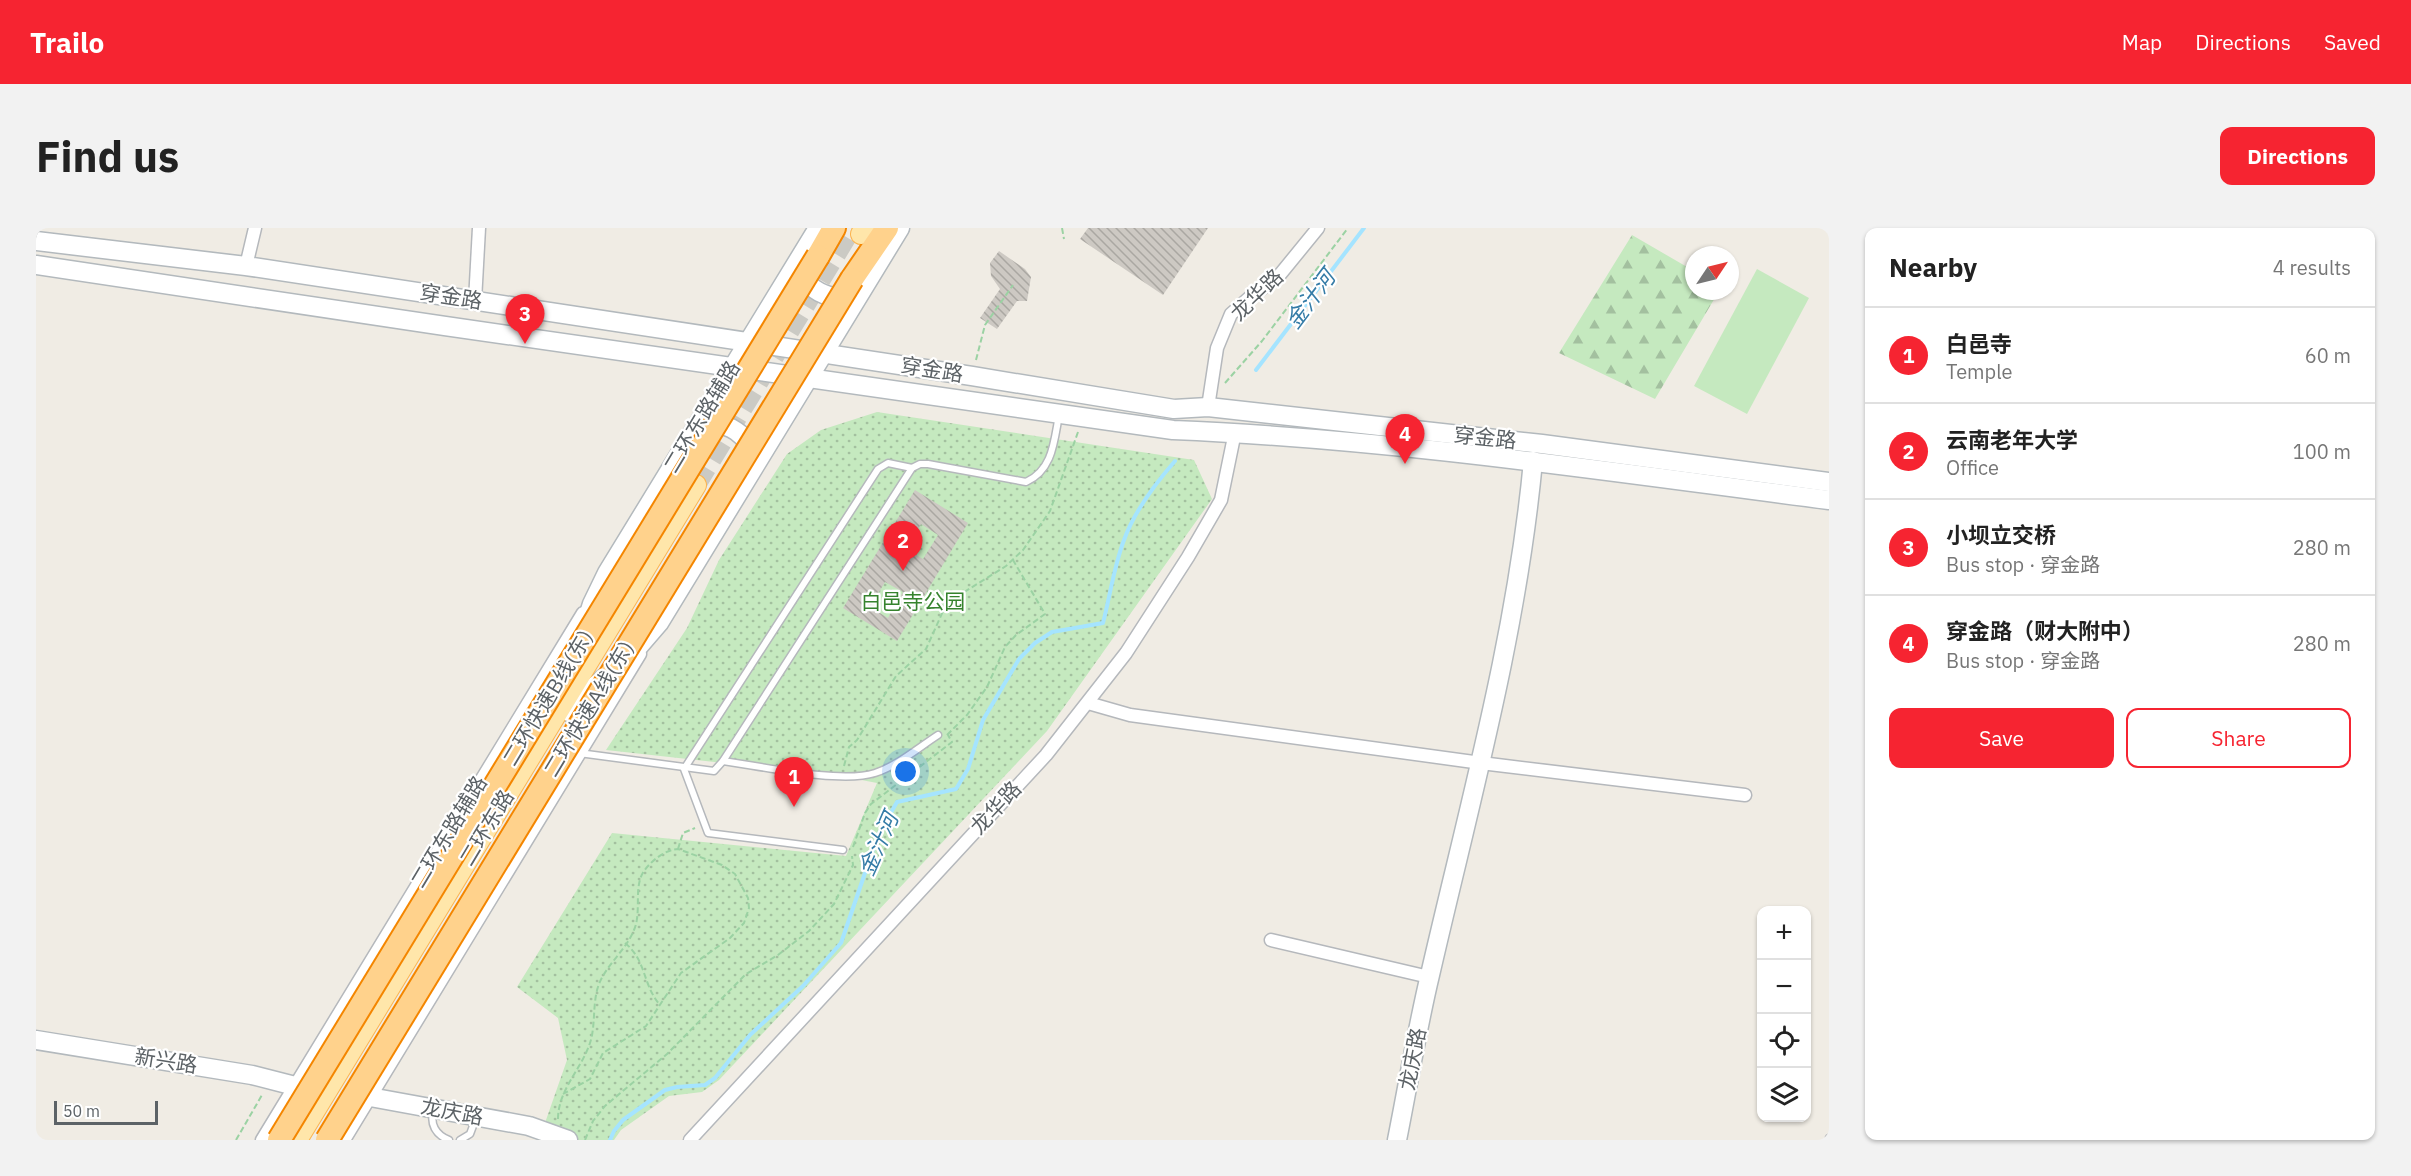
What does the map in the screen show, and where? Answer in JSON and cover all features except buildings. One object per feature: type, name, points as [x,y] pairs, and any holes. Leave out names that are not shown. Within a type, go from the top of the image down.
[{"type":"highway","name":"二环快速B线(东)","points":[[279,1140],[812,252],[834,228]]},
{"type":"highway","name":"二环快速A线(东)","points":[[327,1140],[858,282],[885,228]]},
{"type":"main road","name":"二环东路辅路","points":[[607,573],[748,342],[812,252],[818,228]]},
{"type":"main road","points":[[565,710],[636,651],[666,611],[823,353],[858,282],[900,228]]},
{"type":"main road","name":"穿金路","points":[[36,241],[246,266],[972,376],[1174,410],[1208,407],[1542,444],[1829,482]]},
{"type":"main road","points":[[812,252],[801,263],[801,269],[807,281],[817,291],[843,298],[855,294],[858,282]]},
{"type":"main road","name":"穿金路","points":[[36,265],[1173,430],[1289,435],[1533,461],[1829,500]]},
{"type":"main road","points":[[689,439],[700,428],[712,424],[726,426],[738,432],[748,443],[753,455],[752,470],[748,477]]},
{"type":"main road","name":"龙庆路","points":[[1397,1140],[1430,977],[1481,763],[1527,527],[1533,461]]},
{"type":"main road","name":"二环东路","points":[[297,1140],[701,487]]},
{"type":"main road","points":[[565,710],[588,615],[607,573]]},
{"type":"main road","name":"二环东路","points":[[309,1140],[565,710]]},
{"type":"main road","name":"新兴路","points":[[36,1041],[252,1075],[295,1086]]},
{"type":"main road","name":"龙庆路","points":[[370,1097],[529,1126],[563,1138]]},
{"type":"street","points":[[246,266],[255,228]]},
{"type":"street","points":[[475,301],[479,228]]},
{"type":"street","name":"龙华路","points":[[1208,407],[1217,348],[1231,314],[1248,297],[1278,277],[1318,228]]},
{"type":"street","name":"龙华路","points":[[690,1140],[1046,756],[1088,703],[1126,653],[1188,557],[1221,500],[1235,432]]},
{"type":"street","name":"二环东路辅路","points":[[262,1140],[607,573]]},
{"type":"street","points":[[344,1140],[666,611]]},
{"type":"street","points":[[1088,703],[1130,715],[1481,763],[1745,795]]},
{"type":"street","points":[[1271,940],[1430,977]]},
{"type":"lane","points":[[579,753],[684,769],[714,771],[723,761],[912,468],[920,464],[928,464],[1026,482],[1036,478],[1047,465],[1052,453],[1059,414]]},
{"type":"lane","points":[[684,769],[878,469],[888,463],[912,468]]},
{"type":"lane","points":[[723,761],[842,777],[875,773],[901,760],[938,735]]},
{"type":"lane","points":[[684,769],[708,833],[843,850]]},
{"type":"lane","points":[[435,1109],[434,1127],[447,1140]]},
{"type":"lane","points":[[463,1139],[473,1129],[476,1117]]},
{"type":"path","points":[[1062,228],[1064,239]]},
{"type":"path","points":[[1225,383],[1262,341],[1348,228]]},
{"type":"path","points":[[972,376],[986,325],[1013,285]]},
{"type":"path","points":[[842,777],[849,747],[857,740],[896,676],[926,649],[944,609],[954,599],[1013,560],[1023,550],[1050,511],[1072,452],[1082,417]]},
{"type":"path","points":[[938,735],[947,735],[967,715],[987,687],[1005,647],[1016,635],[1045,614],[1013,560]]},
{"type":"path","points":[[585,1140],[593,1121],[605,1107],[667,1054],[746,974],[778,955],[809,931],[834,904],[853,865],[851,852],[865,813],[872,804],[951,742],[947,735]]},
{"type":"path","points":[[678,849],[683,833],[705,825]]},
{"type":"path","points":[[563,1094],[590,1079],[603,1053],[646,1026],[681,973],[740,930],[749,908],[746,891],[729,868],[678,849],[662,854],[644,871],[636,924],[598,986],[589,1046],[563,1094],[559,1109],[563,1138]]},
{"type":"path","points":[[625,943],[635,951],[650,994],[660,1005]]},
{"type":"path","points":[[236,1140],[258,1101]]},
{"type":"green space","points":[[1632,235],[1685,266],[1685,300],[1714,300],[1655,399],[1559,353]]},
{"type":"green space","points":[[1757,269],[1809,298],[1747,414],[1694,386]]},
{"type":"green space","name":"白邑寺公园","points":[[877,412],[1194,460],[1212,499],[1047,731],[719,1080],[702,1092],[669,1096],[621,1130],[614,1140],[539,1140],[567,1060],[558,1018],[517,987],[612,833],[846,856],[877,783],[841,776],[606,750],[687,628],[719,560],[787,454],[821,430]]},
{"type":"waterway","name":"金汁河","points":[[1256,370],[1364,228]]},
{"type":"waterway","name":"金汁河","points":[[610,1140],[623,1120],[665,1090],[705,1085],[715,1078],[750,1035],[803,986],[841,943],[878,835],[897,802],[956,789],[968,769],[983,720],[1019,659],[1035,643],[1052,632],[1103,623],[1117,560],[1128,530],[1146,499],[1175,461]]},
{"type":"tunnel","points":[[696,485],[852,228]]},
{"type":"place","name":"小坝立交桥","points":[[525,344]]},
{"type":"place","name":"穿金路（财大附中）","points":[[1405,464]]},
{"type":"place","name":"云南老年大学","points":[[903,571]]},
{"type":"place","name":"白邑寺","points":[[794,807]]}]
